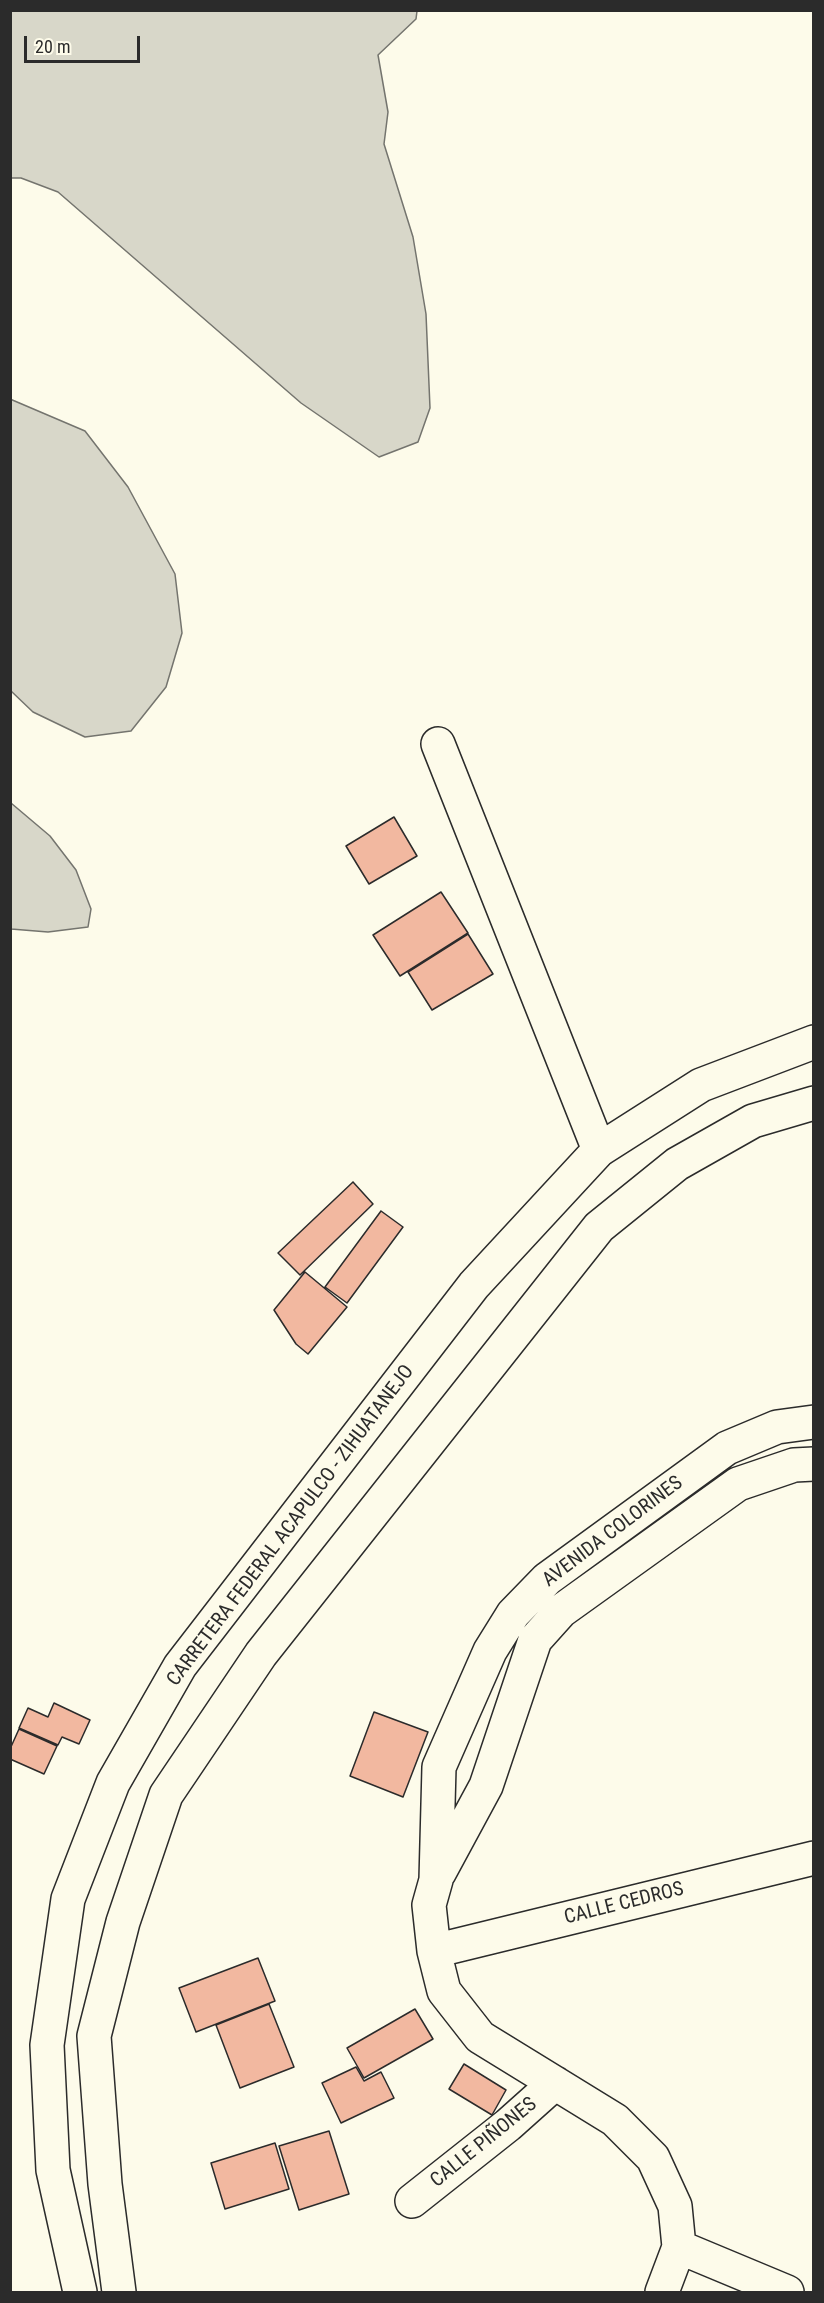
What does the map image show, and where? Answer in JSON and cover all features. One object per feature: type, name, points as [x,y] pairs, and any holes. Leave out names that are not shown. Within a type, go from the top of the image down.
[{"type":"main road","points":[[438,744],[599,1150]]},
{"type":"main road","name":"CARRETERA FEDERAL ACAPULCO - ZIHUATANEJO","points":[[80,2292],[53,2170],[47,2045],[68,1899],[113,1782],[187,1656],[474,1286],[599,1150],[701,1085],[813,1042]]},
{"type":"main road","points":[[120,2292],[105,2184],[94,2036],[123,1922],[166,1795],[261,1654],[599,1227],[677,1164],[753,1121],[813,1103]]},
{"type":"main road","name":"AVENIDA COLORINES","points":[[436,1880],[439,1767],[490,1651],[513,1614],[546,1579],[727,1448],[777,1427],[813,1422]]},
{"type":"main road","name":"AVENIDA COLORINES","points":[[662,2292],[679,2247],[675,2206],[653,2157],[615,2120],[480,2037],[444,1991],[434,1951],[429,1905],[436,1880],[486,1786],[535,1640],[561,1611],[738,1484],[794,1465],[813,1464]]},
{"type":"main road","name":"CALLE CEDROS","points":[[434,1951],[813,1858]]},
{"type":"main road","name":"CALLE PIÑONES","points":[[412,2202],[508,2125],[555,2083]]},
{"type":"main road","points":[[679,2247],[788,2292]]},
{"type":"shaded area","points":[[10,11],[417,11],[416,19],[378,55],[388,112],[384,144],[413,237],[426,314],[430,408],[418,442],[379,457],[301,403],[58,192],[21,178],[11,178]]},
{"type":"shaded area","points":[[10,399],[85,431],[128,487],[175,574],[182,633],[166,687],[131,731],[85,737],[33,712],[11,691]]},
{"type":"shaded area","points":[[11,803],[50,836],[76,870],[91,909],[88,927],[48,932],[11,929]]},
{"type":"building","points":[[394,817],[417,856],[369,884],[346,846]]},
{"type":"building","points":[[441,892],[468,933],[400,976],[373,935]]},
{"type":"building","points":[[468,934],[493,974],[432,1010],[408,972]]},
{"type":"building","points":[[353,1182],[373,1204],[300,1275],[278,1253]]},
{"type":"building","points":[[381,1211],[403,1227],[347,1303],[325,1287]]},
{"type":"building","points":[[305,1272],[347,1307],[308,1354],[296,1344],[274,1310]]},
{"type":"building","points":[[54,1703],[90,1720],[79,1744],[62,1737],[58,1745],[19,1728],[28,1708],[48,1717]]},
{"type":"building","points":[[374,1712],[428,1732],[403,1797],[350,1776]]},
{"type":"building","points":[[19,1729],[57,1746],[44,1774],[10,1759],[10,1749]]},
{"type":"building","points":[[258,1958],[275,2001],[196,2032],[179,1988]]},
{"type":"building","points":[[269,2004],[294,2067],[240,2088],[216,2025]]},
{"type":"building","points":[[415,2009],[433,2039],[364,2078],[347,2048]]},
{"type":"building","points":[[464,2064],[506,2090],[492,2115],[449,2089]]},
{"type":"building","points":[[356,2067],[364,2081],[381,2072],[394,2098],[341,2123],[322,2083]]},
{"type":"building","points":[[329,2131],[349,2194],[299,2210],[279,2146]]},
{"type":"building","points":[[275,2143],[289,2189],[225,2209],[211,2163]]}]
